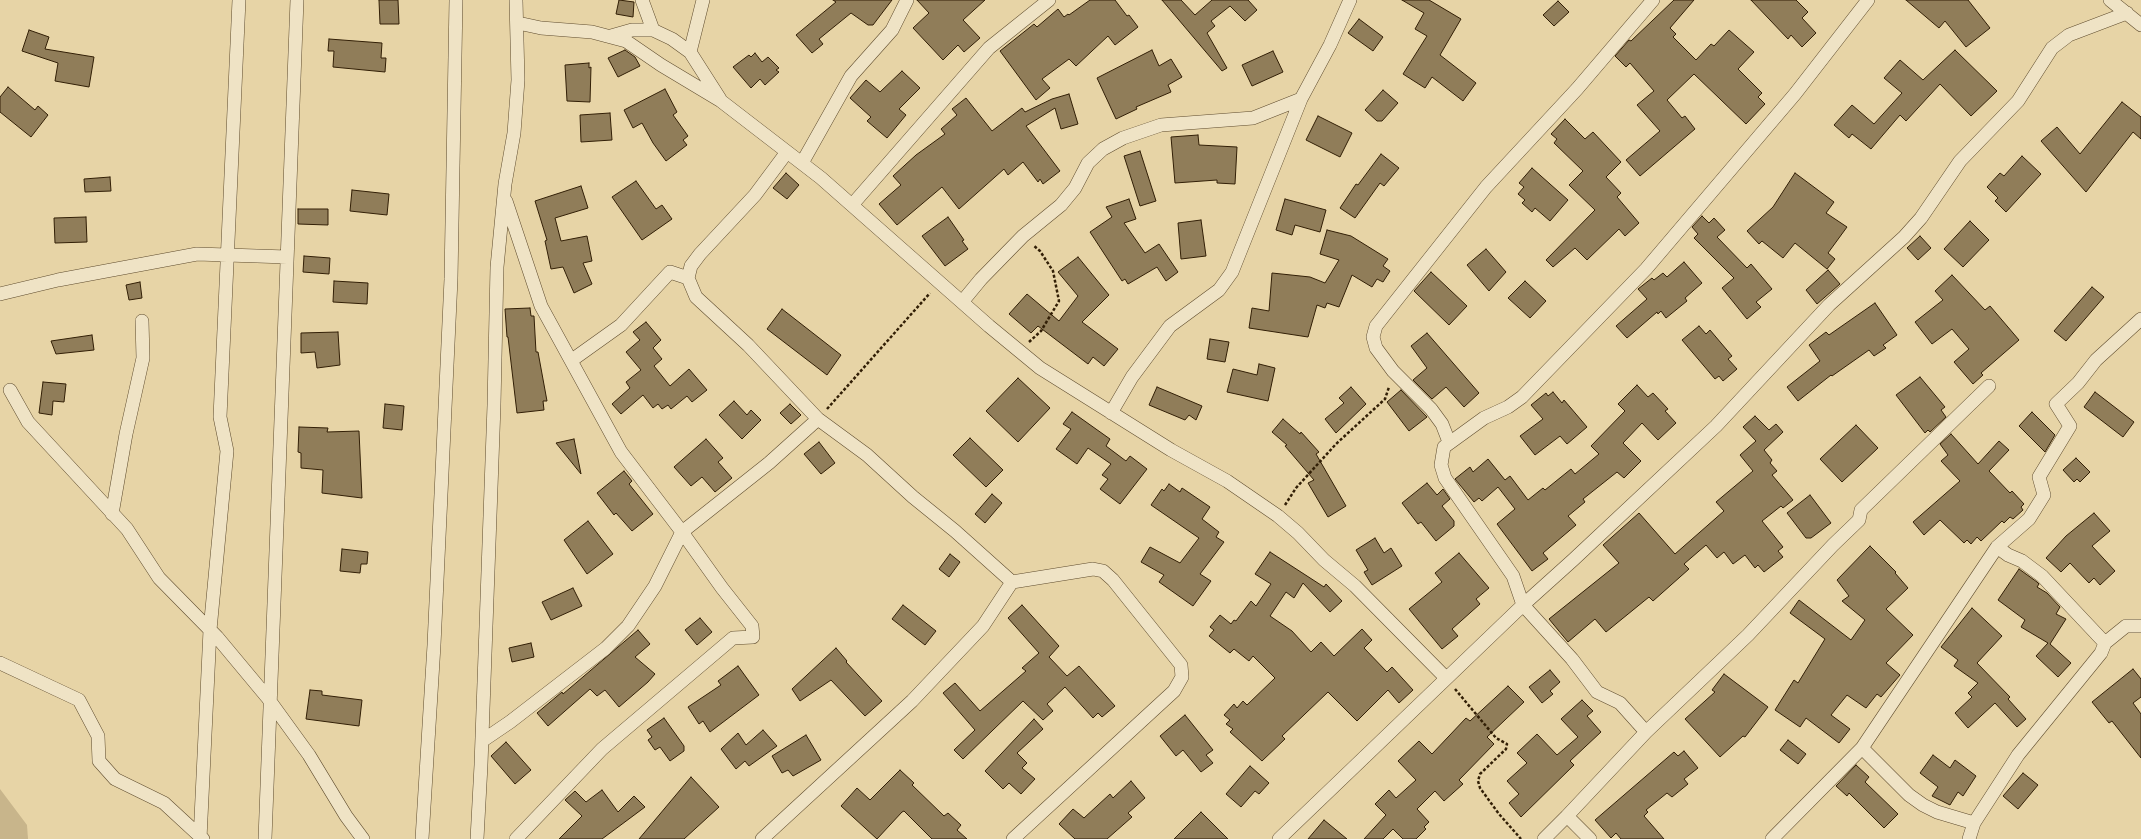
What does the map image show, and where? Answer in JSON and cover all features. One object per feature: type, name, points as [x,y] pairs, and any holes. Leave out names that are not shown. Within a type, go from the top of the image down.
[{"type":"street","points":[[201,838],[210,630],[226,451],[220,417],[226,255],[239,0]]},
{"type":"street","points":[[265,839],[297,0]]},
{"type":"street","points":[[422,839],[434,645],[451,279],[456,0]]},
{"type":"street","points":[[477,839],[494,405],[496,267],[504,197],[514,133],[518,80],[518,23],[516,0]]},
{"type":"street","points":[[642,0],[653,30]]},
{"type":"street","points":[[690,52],[703,0]]},
{"type":"street","points":[[802,163],[851,76],[892,30],[907,0]]},
{"type":"street","points":[[852,205],[989,48],[1049,0]]},
{"type":"street","points":[[1111,413],[1132,377],[1170,326],[1219,290],[1232,272],[1301,99],[1330,45],[1350,0]]},
{"type":"street","points":[[1449,442],[1442,424],[1431,408],[1393,371],[1376,348],[1373,337],[1376,326],[1486,187],[1577,89],[1653,0]]},
{"type":"street","points":[[1646,732],[1620,704],[1597,692],[1572,659],[1522,605],[1512,576],[1445,478],[1441,465],[1444,447],[1484,418],[1508,408],[1522,397],[1646,269],[1790,99],[1868,0]]},
{"type":"street","points":[[2110,0],[2141,25]]},
{"type":"street","points":[[1279,839],[1522,605],[1573,560],[1716,426],[1829,305],[1904,237],[1921,218],[1960,161],[2018,101],[2052,48],[2069,35],[2126,13]]},
{"type":"street","points":[[518,23],[541,28],[610,36],[626,41],[661,65],[720,101],[802,163],[1021,353],[1111,413],[1171,450],[1227,481],[1278,516],[1298,533],[1324,560],[1355,586],[1446,678]]},
{"type":"street","points":[[610,36],[632,30],[653,30],[672,39],[690,52],[720,101]]},
{"type":"street","points":[[962,302],[1023,236],[1061,204],[1075,188],[1088,163],[1103,149],[1122,138],[1161,125],[1253,118],[1301,99]]},
{"type":"street","points":[[787,152],[755,196],[700,254],[691,266],[688,278],[696,297],[748,345],[818,419],[867,455],[913,498],[955,531],[1012,582]]},
{"type":"street","points":[[504,197],[542,306],[621,452],[752,626],[753,637],[733,638],[608,744],[516,839]]},
{"type":"street","points":[[0,294],[58,280],[197,254],[287,257]]},
{"type":"street","points":[[572,360],[621,325],[670,272],[688,278]]},
{"type":"street","points":[[1772,839],[1862,748],[1997,547],[2029,519],[2044,496],[2039,477],[2070,426],[2056,404],[2078,383],[2096,360],[2141,319]]},
{"type":"street","points":[[112,514],[121,474],[126,434],[143,358],[142,321]]},
{"type":"street","points":[[1544,839],[1646,732],[1748,636],[1833,545],[1859,520],[1861,510],[1990,386]]},
{"type":"street","points":[[10,390],[28,422],[127,529],[159,578],[210,630],[271,702],[309,754],[346,816],[363,839]]},
{"type":"street","points":[[482,741],[510,722],[606,648],[628,626],[655,586],[682,532],[770,464],[818,419]]},
{"type":"street","points":[[1997,547],[2022,561],[2042,576],[2105,643]]},
{"type":"street","points":[[762,839],[912,701],[983,626],[1012,582],[1093,569],[1103,571],[1113,580],[1180,665],[1182,677],[1174,690],[1013,839]]},
{"type":"street","points":[[1969,839],[1974,823],[2018,755],[2101,654],[2105,643],[2126,626],[2141,626]]},
{"type":"street","points":[[0,663],[79,700],[98,736],[99,761],[115,778],[164,803],[201,838]]},
{"type":"street","points":[[1862,748],[1909,795],[1923,805],[1937,812],[1974,823]]},
{"type":"street","points":[[1567,816],[1590,839]]},
{"type":"path","points":[[1021,353],[1031,339],[1041,331],[1059,301],[1053,271],[1040,251],[1023,236]]},
{"type":"path","points":[[818,419],[939,282]]},
{"type":"path","points":[[1278,516],[1296,488],[1336,444],[1386,399],[1393,371]]},
{"type":"path","points":[[1446,678],[1496,738],[1507,744],[1506,749],[1480,774],[1478,781],[1480,788],[1498,814],[1521,839]]},
{"type":"shaded area","points":[[0,789],[27,825],[28,839],[0,839]]},
{"type":"building","points":[[379,0],[398,0],[399,24],[380,24]]},
{"type":"building","points":[[619,0],[634,2],[633,17],[616,14]]},
{"type":"building","points":[[833,0],[892,0],[873,25],[868,25],[851,13],[819,39],[823,44],[812,53],[796,35],[836,2]]},
{"type":"building","points":[[917,0],[985,0],[963,20],[980,38],[964,52],[958,45],[943,60],[913,28],[929,13]]},
{"type":"building","points":[[1090,0],[1115,0],[1127,16],[1129,15],[1138,27],[1115,45],[1108,36],[1076,66],[1069,59],[1042,79],[1050,88],[1036,100],[1000,51],[1034,24],[1037,27],[1058,9],[1064,17]]},
{"type":"building","points":[[1162,0],[1181,0],[1195,15],[1212,0],[1248,0],[1257,10],[1245,21],[1230,6],[1211,21],[1215,26],[1207,33],[1227,68],[1222,71]]},
{"type":"building","points":[[1402,0],[1429,0],[1461,19],[1440,55],[1476,83],[1463,101],[1432,77],[1425,88],[1403,74],[1427,36],[1415,29],[1424,13]]},
{"type":"building","points":[[1674,0],[1694,0],[1670,28],[1676,34],[1673,37],[1696,60],[1711,44],[1714,46],[1729,30],[1754,52],[1738,69],[1762,93],[1758,97],[1765,104],[1746,124],[1694,74],[1667,100],[1682,118],[1685,116],[1695,129],[1640,176],[1626,160],[1660,131],[1637,105],[1654,91],[1630,63],[1626,67],[1615,56],[1629,40],[1631,41]]},
{"type":"building","points":[[1751,0],[1796,0],[1808,12],[1802,18],[1816,33],[1802,47],[1791,35],[1788,39]]},
{"type":"building","points":[[1906,0],[1968,0],[1990,28],[1966,47],[1945,21],[1939,28]]},
{"type":"building","points":[[1558,1],[1569,12],[1554,26],[1543,15]]},
{"type":"building","points":[[1359,19],[1383,37],[1373,51],[1348,33]]},
{"type":"building","points":[[29,30],[49,37],[45,49],[94,57],[89,87],[55,81],[58,63],[22,51]]},
{"type":"building","points":[[329,39],[382,43],[381,58],[386,58],[385,72],[333,67],[334,51],[328,51]]},
{"type":"building","points":[[625,50],[635,57],[640,66],[618,77],[608,58]]},
{"type":"building","points":[[1152,50],[1159,66],[1171,59],[1182,77],[1168,85],[1171,92],[1136,107],[1137,109],[1116,119],[1097,78]]},
{"type":"building","points":[[1955,50],[1997,91],[1971,116],[1940,84],[1906,121],[1900,115],[1871,149],[1852,134],[1849,138],[1834,125],[1852,105],[1874,124],[1902,93],[1884,78],[1900,60],[1923,80]]},
{"type":"building","points":[[1273,51],[1283,72],[1252,86],[1242,65]]},
{"type":"building","points":[[755,53],[762,62],[768,57],[779,68],[776,70],[779,72],[765,85],[760,79],[751,88],[733,67],[749,55],[751,57]]},
{"type":"building","points":[[589,63],[589,68],[591,67],[590,102],[567,101],[565,65]]},
{"type":"building","points":[[902,71],[920,88],[899,109],[906,115],[887,138],[867,121],[871,117],[850,98],[866,80],[880,92]]},
{"type":"building","points":[[8,87],[35,110],[38,106],[48,115],[31,137],[0,112],[0,97]]},
{"type":"building","points":[[665,89],[677,112],[673,115],[688,136],[683,140],[687,145],[666,161],[653,143],[642,123],[633,128],[624,110]]},
{"type":"building","points":[[1383,90],[1398,103],[1382,121],[1377,121],[1365,110]]},
{"type":"building","points":[[1069,94],[1078,124],[1061,129],[1055,108],[1026,126],[1060,171],[1043,184],[1040,179],[1038,182],[1023,162],[1008,175],[1004,169],[959,209],[942,187],[897,225],[879,204],[901,185],[893,176],[916,155],[945,134],[941,129],[957,115],[952,109],[966,98],[992,131],[1022,108],[1025,112],[1052,99]]},
{"type":"building","points":[[2122,102],[2141,117],[2141,139],[2133,132],[2086,192],[2041,141],[2057,127],[2080,154]]},
{"type":"building","points":[[610,113],[612,140],[581,142],[580,115]]},
{"type":"building","points":[[1318,116],[1352,133],[1340,157],[1306,140]]},
{"type":"building","points":[[1565,119],[1585,139],[1593,132],[1621,162],[1606,177],[1621,193],[1617,197],[1639,223],[1625,236],[1619,229],[1587,260],[1575,248],[1553,267],[1546,260],[1595,210],[1569,185],[1583,171],[1554,143],[1557,139],[1551,134]]},
{"type":"building","points":[[1198,135],[1199,145],[1237,147],[1235,184],[1217,183],[1217,180],[1175,183],[1171,137]]},
{"type":"building","points":[[1140,151],[1156,201],[1140,206],[1124,156]]},
{"type":"building","points":[[1381,154],[1399,168],[1384,186],[1380,183],[1355,218],[1340,208],[1356,184],[1358,185]]},
{"type":"building","points":[[2022,156],[2041,174],[2006,212],[1995,201],[1998,198],[1987,187],[2000,173],[2004,176]]},
{"type":"building","points":[[1532,168],[1568,200],[1550,221],[1535,208],[1532,212],[1522,203],[1525,200],[1518,194],[1524,187],[1519,183]]},
{"type":"building","points":[[786,173],[799,185],[787,199],[773,188]]},
{"type":"building","points":[[1795,173],[1834,202],[1826,213],[1847,227],[1828,253],[1835,259],[1827,269],[1795,243],[1783,258],[1762,241],[1759,244],[1747,231],[1773,207]]},
{"type":"building","points":[[110,177],[111,191],[85,192],[84,179]]},
{"type":"building","points":[[636,181],[656,209],[662,205],[672,219],[642,240],[612,197]]},
{"type":"building","points":[[581,186],[588,208],[555,218],[561,241],[587,236],[592,261],[583,263],[592,284],[574,293],[563,267],[551,269],[545,241],[547,240],[535,201]]},
{"type":"building","points":[[352,190],[389,194],[387,215],[350,211]]},
{"type":"building","points":[[1129,199],[1136,219],[1124,223],[1145,253],[1159,244],[1178,272],[1166,281],[1157,267],[1128,284],[1125,279],[1122,281],[1090,232],[1112,217],[1106,207]]},
{"type":"building","points":[[1285,199],[1326,210],[1320,232],[1295,225],[1292,235],[1276,230]]},
{"type":"building","points":[[298,209],[328,209],[328,225],[298,224]]},
{"type":"building","points":[[1702,216],[1709,223],[1714,218],[1725,230],[1717,237],[1747,268],[1751,264],[1772,289],[1756,302],[1761,307],[1747,319],[1722,288],[1734,278],[1694,238],[1698,234],[1692,227]]},
{"type":"building","points":[[86,217],[87,242],[55,243],[54,218]]},
{"type":"building","points":[[948,217],[964,240],[962,241],[968,249],[945,266],[922,236]]},
{"type":"building","points":[[1201,220],[1206,256],[1181,259],[1178,223]]},
{"type":"building","points":[[1970,221],[1989,240],[1963,267],[1944,249]]},
{"type":"building","points":[[1327,230],[1351,236],[1388,259],[1383,266],[1390,271],[1383,282],[1377,279],[1372,287],[1352,275],[1339,307],[1327,303],[1325,308],[1317,305],[1308,337],[1249,328],[1252,308],[1269,311],[1272,273],[1310,277],[1325,283],[1339,260],[1320,254]]},
{"type":"building","points":[[1920,236],[1931,248],[1918,260],[1907,248]]},
{"type":"building","points":[[1486,249],[1506,272],[1489,291],[1467,265]]},
{"type":"building","points":[[304,256],[330,258],[329,274],[303,272]]},
{"type":"building","points":[[1078,257],[1109,295],[1082,322],[1118,349],[1104,366],[1093,357],[1088,364],[1038,326],[1031,333],[1009,314],[1027,294],[1059,321],[1078,296],[1058,272]]},
{"type":"building","points":[[1684,262],[1702,283],[1685,298],[1687,301],[1666,318],[1661,311],[1658,314],[1657,312],[1627,338],[1616,326],[1647,299],[1638,289],[1652,278],[1654,280],[1663,273],[1667,277]]},
{"type":"building","points":[[1828,270],[1840,284],[1817,304],[1806,290]]},
{"type":"building","points":[[1431,272],[1467,306],[1449,325],[1414,291]]},
{"type":"building","points":[[1952,275],[1985,310],[1990,306],[2019,340],[1981,373],[1983,375],[1973,384],[1954,362],[1969,349],[1952,329],[1932,344],[1915,322],[1943,300],[1935,291]]},
{"type":"building","points":[[334,281],[368,283],[367,304],[333,302]]},
{"type":"building","points":[[1525,281],[1546,301],[1530,318],[1508,298]]},
{"type":"building","points":[[140,282],[142,298],[129,300],[126,285]]},
{"type":"building","points":[[2092,287],[2104,297],[2066,341],[2054,331]]},
{"type":"building","points":[[1875,303],[1897,335],[1883,345],[1886,348],[1874,356],[1869,350],[1832,376],[1831,375],[1798,401],[1787,387],[1820,361],[1809,345],[1826,332],[1829,335]]},
{"type":"building","points":[[530,308],[531,316],[534,316],[536,352],[538,352],[547,401],[543,401],[544,410],[517,413],[507,337],[505,309]]},
{"type":"building","points":[[782,309],[841,355],[827,375],[767,329]]},
{"type":"building","points":[[646,322],[661,340],[653,348],[662,359],[654,366],[670,386],[689,369],[707,390],[692,402],[687,396],[671,409],[668,405],[662,409],[658,404],[653,408],[643,395],[621,414],[612,404],[630,388],[626,382],[641,370],[626,352],[640,340],[633,332]]},
{"type":"building","points":[[1699,326],[1706,334],[1710,330],[1732,356],[1728,359],[1737,369],[1723,381],[1719,376],[1715,379],[1682,340]]},
{"type":"building","points":[[338,332],[340,365],[317,368],[315,352],[301,353],[301,333]]},
{"type":"building","points":[[1427,333],[1479,393],[1464,407],[1446,387],[1432,399],[1413,380],[1427,368],[1411,346]]},
{"type":"building","points":[[92,335],[94,350],[56,354],[51,341]]},
{"type":"building","points":[[1210,339],[1229,342],[1225,362],[1207,359]]},
{"type":"building","points":[[1259,364],[1275,368],[1268,401],[1227,392],[1233,369],[1257,375]]},
{"type":"building","points":[[1920,377],[1945,407],[1941,410],[1946,417],[1930,432],[1928,430],[1925,433],[1896,395]]},
{"type":"building","points":[[1018,378],[1050,408],[1018,442],[986,411]]},
{"type":"building","points":[[43,382],[66,384],[64,402],[53,401],[52,415],[39,413]]},
{"type":"building","points":[[1637,385],[1648,397],[1653,393],[1668,409],[1665,411],[1676,423],[1658,440],[1642,423],[1623,443],[1641,461],[1624,478],[1617,472],[1583,499],[1585,502],[1568,516],[1576,525],[1543,553],[1548,559],[1532,571],[1497,524],[1515,509],[1498,487],[1482,501],[1479,498],[1474,502],[1455,479],[1470,467],[1473,472],[1488,459],[1505,480],[1510,476],[1528,500],[1543,488],[1545,490],[1571,469],[1575,474],[1599,454],[1591,446],[1625,411],[1618,404]]},
{"type":"building","points":[[1157,387],[1202,406],[1196,420],[1189,415],[1185,420],[1149,405]]},
{"type":"building","points":[[1351,387],[1366,404],[1336,433],[1325,419],[1344,403],[1339,398]]},
{"type":"building","points":[[1401,390],[1427,417],[1409,431],[1387,402]]},
{"type":"building","points":[[1553,392],[1562,403],[1564,400],[1587,427],[1567,444],[1560,436],[1535,455],[1520,436],[1543,419],[1531,405],[1546,393],[1548,396]]},
{"type":"building","points":[[2095,392],[2134,422],[2123,437],[2084,407]]},
{"type":"building","points":[[734,401],[747,415],[751,410],[761,420],[742,439],[719,415]]},
{"type":"building","points":[[385,404],[404,406],[402,430],[383,428]]},
{"type":"building","points":[[790,404],[801,415],[791,424],[780,413]]},
{"type":"building","points":[[1072,412],[1110,439],[1106,446],[1126,461],[1130,456],[1147,469],[1120,504],[1100,489],[1108,479],[1102,475],[1111,464],[1088,448],[1077,464],[1056,449],[1071,429],[1063,424]]},
{"type":"building","points":[[2032,412],[2055,435],[2045,452],[2019,426]]},
{"type":"building","points":[[1755,416],[1769,430],[1776,424],[1783,432],[1764,450],[1772,460],[1770,463],[1777,471],[1772,475],[1793,500],[1783,508],[1781,506],[1762,521],[1783,547],[1778,551],[1783,557],[1764,572],[1758,565],[1755,568],[1745,555],[1733,564],[1724,552],[1717,558],[1706,545],[1684,564],[1689,569],[1653,601],[1649,597],[1606,632],[1595,619],[1568,642],[1549,619],[1619,563],[1603,545],[1639,513],[1675,554],[1724,511],[1716,502],[1753,471],[1740,455],[1756,441],[1743,427]]},
{"type":"building","points":[[1283,419],[1300,434],[1301,432],[1319,452],[1316,454],[1346,506],[1328,517],[1308,483],[1314,480],[1285,446],[1287,445],[1272,432]]},
{"type":"building","points":[[1856,425],[1878,448],[1842,482],[1820,459]]},
{"type":"building","points":[[299,427],[328,428],[327,432],[359,431],[362,498],[322,493],[323,470],[301,468],[301,453],[298,452]]},
{"type":"building","points":[[1951,434],[1978,464],[1999,441],[2009,450],[1989,471],[2010,493],[2012,491],[2024,504],[2021,507],[2023,510],[2013,519],[2010,517],[2004,523],[2002,521],[1981,541],[1977,537],[1971,544],[1967,540],[1964,543],[1940,520],[1924,535],[1913,522],[1960,481],[1941,461],[1948,455],[1940,444]]},
{"type":"building","points":[[970,438],[1003,470],[986,487],[953,455]]},
{"type":"building","points":[[574,439],[581,474],[556,443]]},
{"type":"building","points":[[706,439],[723,458],[718,462],[732,478],[715,492],[702,477],[691,486],[674,467]]},
{"type":"building","points":[[819,442],[835,463],[821,474],[804,454]]},
{"type":"building","points":[[2076,458],[2090,472],[2080,482],[2077,479],[2074,482],[2063,470]]},
{"type":"building","points":[[624,471],[632,481],[629,484],[653,514],[632,531],[616,513],[614,515],[597,493]]},
{"type":"building","points":[[1427,483],[1437,495],[1443,489],[1450,499],[1442,506],[1454,521],[1454,526],[1436,541],[1421,522],[1418,524],[1402,503]]},
{"type":"building","points":[[1169,484],[1180,492],[1182,488],[1210,507],[1202,519],[1219,532],[1216,537],[1224,542],[1200,574],[1211,581],[1193,606],[1159,582],[1164,575],[1141,562],[1150,547],[1180,563],[1199,538],[1151,505],[1162,489],[1164,491]]},
{"type":"building","points":[[992,494],[1002,503],[985,523],[975,514]]},
{"type":"building","points":[[1810,495],[1831,523],[1811,538],[1806,538],[1787,513]]},
{"type":"building","points":[[2094,513],[2110,531],[2092,546],[2115,571],[2100,585],[2094,578],[2089,583],[2070,563],[2061,572],[2046,558],[2066,536]]},
{"type":"building","points":[[588,521],[613,554],[587,574],[564,540]]},
{"type":"building","points":[[1375,538],[1384,553],[1391,548],[1402,566],[1372,585],[1364,572],[1368,570],[1356,550]]},
{"type":"building","points":[[1870,546],[1896,572],[1895,573],[1908,588],[1886,609],[1913,635],[1886,663],[1900,675],[1881,697],[1877,694],[1866,708],[1847,695],[1831,715],[1850,729],[1839,743],[1806,718],[1800,727],[1775,710],[1794,680],[1798,683],[1825,639],[1790,613],[1799,600],[1851,640],[1865,620],[1842,601],[1849,596],[1837,580]]},
{"type":"building","points":[[342,549],[368,552],[367,564],[361,564],[360,573],[340,571]]},
{"type":"building","points":[[1270,552],[1324,587],[1326,584],[1342,601],[1330,612],[1303,583],[1294,598],[1286,592],[1270,616],[1292,631],[1311,652],[1321,642],[1334,656],[1362,629],[1372,640],[1364,648],[1387,672],[1392,667],[1413,690],[1399,703],[1388,690],[1357,721],[1328,692],[1282,736],[1285,739],[1262,761],[1230,732],[1233,729],[1226,724],[1230,720],[1224,715],[1234,704],[1237,708],[1243,701],[1247,705],[1275,678],[1253,656],[1249,661],[1234,649],[1230,653],[1209,636],[1214,630],[1210,627],[1220,615],[1231,624],[1234,620],[1236,621],[1251,601],[1256,606],[1271,584],[1255,574]]},
{"type":"building","points":[[1459,553],[1489,588],[1476,599],[1480,604],[1452,629],[1458,636],[1442,649],[1409,609],[1442,582],[1435,573]]},
{"type":"building","points":[[950,554],[960,562],[949,577],[939,569]]},
{"type":"building","points":[[2019,569],[2039,584],[2037,587],[2047,593],[2060,607],[2056,614],[2066,619],[2050,644],[2071,663],[2058,677],[2036,656],[2048,643],[2021,627],[2025,620],[1998,600]]},
{"type":"building","points":[[573,588],[582,606],[551,620],[542,602]]},
{"type":"building","points":[[903,605],[936,631],[925,645],[892,619]]},
{"type":"building","points":[[1022,605],[1059,646],[1049,657],[1067,676],[1079,666],[1115,706],[1102,717],[1098,713],[1093,718],[1065,687],[1047,704],[1053,711],[1043,720],[1023,701],[963,759],[954,750],[975,730],[943,693],[955,683],[980,711],[1026,671],[1022,668],[1039,653],[1008,618]]},
{"type":"building","points":[[1972,608],[2002,636],[1977,663],[2010,697],[2008,699],[2026,719],[2017,727],[1995,703],[1968,728],[1955,713],[1972,697],[1968,693],[1978,683],[1954,666],[1958,660],[1941,647]]},
{"type":"building","points":[[700,618],[712,632],[697,645],[685,630]]},
{"type":"building","points":[[638,630],[650,644],[635,657],[655,674],[648,682],[619,707],[605,690],[597,696],[590,689],[548,726],[537,713],[562,692],[563,694]]},
{"type":"building","points":[[531,643],[534,657],[512,662],[509,648]]},
{"type":"building","points":[[836,648],[847,661],[846,662],[882,701],[865,716],[831,680],[800,701],[792,689]]},
{"type":"building","points":[[738,666],[759,695],[710,732],[703,721],[699,724],[688,707],[721,685],[718,681]]},
{"type":"building","points":[[2133,669],[2141,679],[2141,697],[2133,703],[2141,714],[2141,758],[2112,721],[2109,723],[2092,702]]},
{"type":"building","points":[[1550,670],[1560,682],[1550,691],[1553,694],[1542,703],[1529,687]]},
{"type":"building","points":[[1724,674],[1768,707],[1745,737],[1743,736],[1720,757],[1685,719],[1715,692],[1712,690]]},
{"type":"building","points":[[1508,686],[1524,702],[1487,737],[1494,744],[1459,780],[1463,784],[1444,801],[1435,791],[1417,809],[1429,822],[1424,827],[1426,829],[1416,839],[1403,839],[1393,829],[1383,839],[1364,839],[1386,815],[1375,804],[1389,790],[1396,798],[1416,780],[1398,761],[1419,741],[1432,754],[1466,718],[1470,721]]},
{"type":"building","points":[[310,690],[322,691],[322,695],[362,700],[359,726],[306,719]]},
{"type":"building","points":[[1582,700],[1593,711],[1587,716],[1601,732],[1570,761],[1574,765],[1521,817],[1509,803],[1519,794],[1507,781],[1527,763],[1517,753],[1537,734],[1557,755],[1578,737],[1561,719]]},
{"type":"building","points":[[1185,715],[1213,750],[1206,755],[1213,763],[1201,772],[1183,750],[1176,756],[1160,736]]},
{"type":"building","points":[[664,718],[684,746],[684,751],[670,761],[660,747],[655,750],[648,740],[652,737],[647,730]]},
{"type":"building","points":[[1034,719],[1043,729],[1017,753],[1027,763],[1022,768],[1035,779],[1021,794],[1009,783],[1003,789],[985,771]]},
{"type":"building","points":[[763,730],[777,746],[749,766],[745,761],[736,769],[721,749],[738,733],[746,745]]},
{"type":"building","points":[[806,735],[821,760],[793,776],[788,770],[782,773],[772,756]]},
{"type":"building","points":[[1788,740],[1806,754],[1798,764],[1780,750]]},
{"type":"building","points":[[506,742],[531,770],[515,784],[491,756]]},
{"type":"building","points":[[1684,751],[1698,768],[1684,779],[1688,784],[1672,797],[1667,793],[1646,810],[1648,812],[1644,816],[1664,839],[1621,839],[1616,833],[1611,838],[1595,820],[1674,752],[1678,756]]},
{"type":"building","points":[[1933,755],[1950,768],[1955,760],[1976,776],[1963,796],[1958,792],[1950,805],[1932,796],[1938,787],[1920,773]]},
{"type":"building","points":[[1856,765],[1869,777],[1865,782],[1898,814],[1884,828],[1849,793],[1847,796],[1836,786]]},
{"type":"building","points":[[1250,766],[1269,783],[1259,794],[1255,791],[1241,807],[1226,794]]},
{"type":"building","points":[[900,770],[914,783],[912,785],[944,816],[948,813],[961,825],[957,830],[967,839],[932,839],[904,811],[877,839],[841,806],[857,788],[870,800]]},
{"type":"building","points":[[2023,773],[2038,785],[2018,809],[2003,796]]},
{"type":"building","points":[[691,777],[719,807],[684,839],[639,839]]},
{"type":"building","points":[[1131,781],[1145,798],[1128,813],[1132,817],[1107,839],[1075,839],[1059,824],[1073,809],[1084,818],[1110,794],[1113,798]]},
{"type":"building","points":[[602,790],[618,812],[634,796],[645,807],[602,839],[559,839],[582,816],[565,800],[575,791],[586,802]]},
{"type":"building","points":[[1201,812],[1228,839],[1174,839]]},
{"type":"building","points":[[1324,820],[1347,839],[1308,839]]}]
